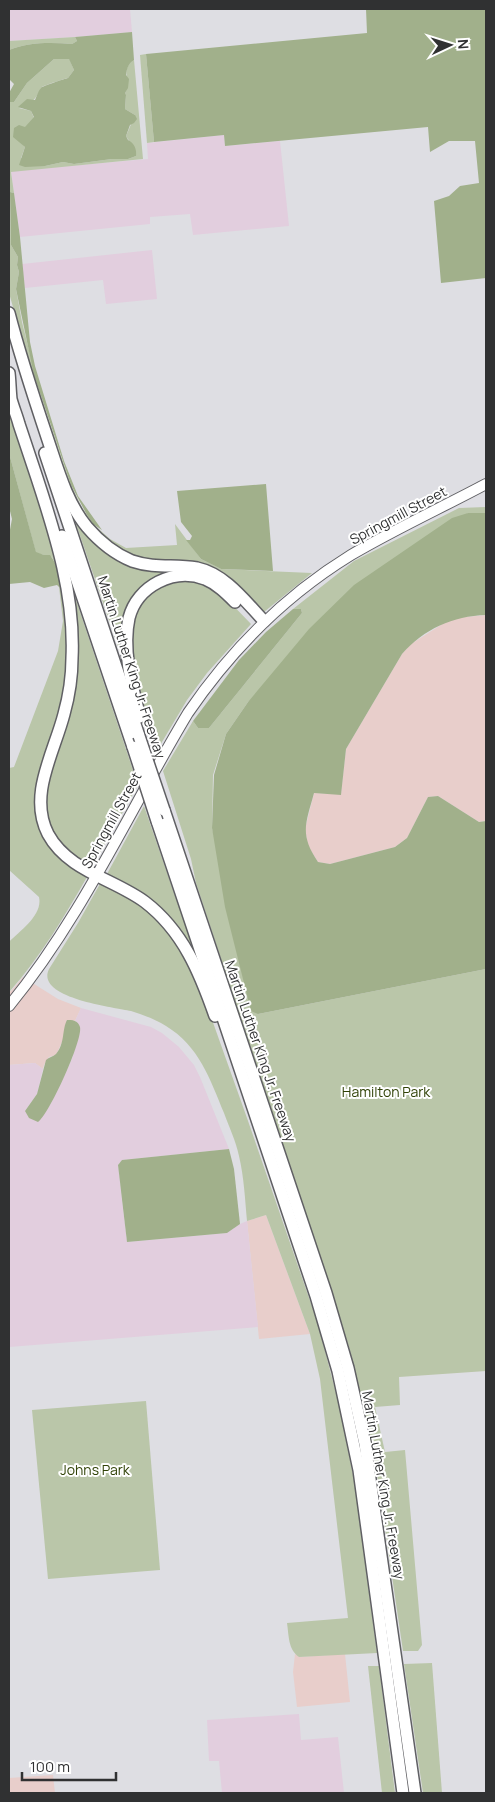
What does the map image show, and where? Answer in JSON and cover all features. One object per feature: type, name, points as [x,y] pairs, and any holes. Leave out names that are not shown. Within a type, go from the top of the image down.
[{"type":"highway","points":[[9,313],[27,378],[55,460],[71,502],[87,527],[103,544],[131,560],[157,567],[196,568],[215,575],[230,586],[262,624]]},
{"type":"highway","name":"Martin Luther King Jr. Freeway","points":[[9,335],[28,404],[166,807],[188,882],[326,1293],[345,1359],[368,1461],[395,1689],[403,1793]]},
{"type":"highway","points":[[9,373],[11,400],[56,537],[66,586],[72,630],[72,659],[68,694],[42,788],[40,809],[43,822],[56,846],[70,859],[146,902],[165,920],[188,950],[207,995],[271,1176],[298,1241]]},
{"type":"highway","name":"Martin Luther King Jr. Freeway","points":[[9,373],[18,406],[331,1344],[350,1422],[387,1628]]},
{"type":"highway","points":[[141,733],[127,641],[129,618],[132,609],[147,590],[158,582],[176,576],[205,579],[227,594],[262,624]]},
{"type":"highway","name":"Martin Luther King Jr. Freeway","points":[[395,1689],[415,1793]]},
{"type":"main road","name":"Springmill Street","points":[[9,1006],[33,976],[59,938],[188,713],[219,671],[262,624],[308,585],[351,555],[486,484]]},
{"type":"shaded area","points":[[9,9],[130,9],[132,32],[9,41]]},
{"type":"shaded area","points":[[224,135],[225,146],[280,141],[289,226],[193,235],[190,214],[150,217],[150,224],[20,237],[11,171],[148,159],[147,143]]},
{"type":"shaded area","points":[[152,250],[157,299],[106,304],[103,280],[25,288],[22,264]]},
{"type":"shaded area","points":[[486,615],[486,821],[479,822],[438,796],[428,797],[407,838],[395,847],[330,864],[318,862],[308,846],[305,829],[314,793],[341,794],[346,749],[402,654],[411,644],[444,623],[456,618]]},
{"type":"shaded area","points":[[23,977],[58,999],[81,1008],[75,1021],[67,1020],[63,1040],[56,1055],[49,1057],[43,1069],[35,1063],[9,1065],[9,990],[11,991]]},
{"type":"shaded area","points":[[81,1008],[151,1027],[162,1033],[179,1047],[194,1065],[200,1077],[229,1149],[122,1160],[118,1165],[127,1242],[227,1233],[247,1221],[258,1327],[9,1347],[9,1065],[35,1063],[43,1069],[37,1094],[25,1111],[51,1103],[72,1059],[79,1034],[77,1022],[75,1021]]},
{"type":"shaded area","points":[[266,1215],[310,1334],[259,1339],[247,1221]]},
{"type":"shaded area","points":[[295,1654],[299,1657],[345,1654],[350,1702],[297,1707],[293,1672]]},
{"type":"shaded area","points":[[299,1714],[301,1740],[338,1737],[344,1793],[222,1793],[219,1761],[209,1761],[207,1720]]},
{"type":"shaded area","points":[[53,1775],[55,1793],[9,1793],[9,1778]]},
{"type":"green space","points":[[366,9],[486,9],[486,278],[441,283],[434,201],[449,196],[460,186],[479,183],[475,141],[449,141],[430,152],[428,127],[225,146],[224,135],[154,142],[146,54],[367,33]]},
{"type":"green space","points":[[132,32],[134,60],[127,68],[126,73],[129,79],[128,88],[125,93],[125,109],[135,115],[137,119],[130,125],[126,136],[135,146],[136,156],[128,159],[74,164],[63,162],[45,166],[25,167],[19,165],[25,147],[13,137],[14,128],[19,125],[25,127],[34,117],[31,111],[18,107],[27,99],[35,100],[41,88],[68,78],[74,70],[69,59],[54,59],[27,83],[14,102],[9,102],[9,93],[14,84],[9,79],[9,50],[24,45],[40,43],[72,44],[77,41],[75,37]]},
{"type":"green space","points":[[75,37],[77,41],[72,44],[40,43],[24,45],[9,50],[9,41]]},
{"type":"green space","points":[[146,54],[154,142],[147,143],[140,55]]},
{"type":"green space","points":[[69,58],[74,70],[68,78],[42,87],[33,100],[19,108],[31,111],[34,118],[18,139],[25,147],[21,158],[45,166],[63,162],[74,164],[128,159],[136,156],[136,152],[126,136],[135,115],[125,109],[126,72],[134,60],[143,159],[11,172],[14,193],[10,192],[11,245],[18,257],[17,265],[19,272],[16,289],[22,322],[41,398],[71,485],[81,506],[93,524],[110,539],[126,548],[177,545],[175,524],[201,559],[221,569],[312,573],[264,612],[230,580],[185,564],[133,557],[101,537],[81,512],[39,399],[9,293],[9,102],[14,102],[27,83],[54,59]]},
{"type":"green space","points":[[10,192],[14,193],[30,342],[35,366],[64,461],[78,496],[102,530],[93,524],[71,485],[34,375],[16,289],[19,272],[17,265],[18,257],[11,245]]},
{"type":"green space","points":[[9,407],[47,526],[58,571],[52,557],[36,553],[9,453]]},
{"type":"green space","points":[[9,453],[36,552],[50,555],[56,566],[62,586],[59,587],[57,585],[44,588],[30,582],[9,584],[9,535],[12,519],[9,507]]},
{"type":"green space","points":[[266,484],[273,571],[221,569],[201,559],[186,540],[190,540],[192,536],[181,522],[177,491]]},
{"type":"green space","name":"Hamilton Park","points":[[486,507],[486,513],[468,513],[248,702],[226,734],[213,775],[212,828],[258,1014],[486,969],[486,1371],[399,1377],[400,1405],[375,1407],[385,1452],[405,1450],[422,1645],[418,1651],[403,1651],[373,1447],[349,1347],[196,883],[191,859],[163,771],[193,721],[198,728],[209,728],[302,613],[301,609],[293,609],[354,561],[459,508]]},
{"type":"green space","points":[[468,513],[486,513],[486,615],[462,618],[440,626],[420,638],[402,654],[346,749],[341,795],[314,793],[307,821],[306,836],[308,844],[318,862],[330,864],[395,847],[407,838],[428,797],[438,796],[479,822],[486,821],[486,969],[258,1014],[251,1011],[225,907],[212,828],[214,775],[226,734],[248,702],[309,629],[354,585],[452,518]]},
{"type":"green space","points":[[74,518],[97,543],[174,571],[135,596],[125,667]]},
{"type":"green space","points":[[176,580],[199,581],[222,594],[251,624],[207,673],[187,700],[156,752],[139,697],[132,656],[132,637],[135,619],[144,598],[156,588]]},
{"type":"green space","points":[[71,585],[138,785],[92,867],[79,860],[61,845],[49,825],[45,792],[68,712]]},
{"type":"green space","points":[[62,586],[67,616],[67,676],[37,817],[87,877],[42,950],[10,991],[9,942],[30,922],[38,910],[39,897],[9,870],[9,768],[14,767],[58,651],[63,621],[59,587]]},
{"type":"green space","points":[[293,609],[301,609],[302,613],[209,728],[198,728],[193,721],[239,660],[266,632]]},
{"type":"green space","points":[[144,806],[193,948],[190,949],[133,889],[107,874]]},
{"type":"green space","points":[[101,882],[129,896],[154,915],[185,955],[205,1000],[318,1324],[338,1401],[354,1480],[377,1653],[299,1657],[295,1654],[290,1642],[287,1623],[348,1618],[320,1379],[310,1334],[266,1215],[247,1221],[238,1150],[208,1076],[187,1043],[166,1026],[131,1011],[93,1004],[64,994],[53,987],[48,979],[49,969]]},
{"type":"green space","points":[[67,1020],[73,1020],[79,1025],[80,1035],[57,1092],[50,1106],[38,1122],[29,1118],[25,1111],[37,1094],[46,1060],[55,1055],[59,1050]]},
{"type":"green space","points":[[229,1149],[234,1169],[240,1224],[227,1233],[127,1242],[118,1165],[122,1160]]},
{"type":"green space","name":"Johns Park","points":[[146,1401],[160,1570],[48,1579],[32,1410]]},
{"type":"green space","points":[[432,1663],[442,1793],[423,1793],[404,1664]]},
{"type":"green space","points":[[368,1666],[379,1666],[395,1793],[382,1793]]}]
